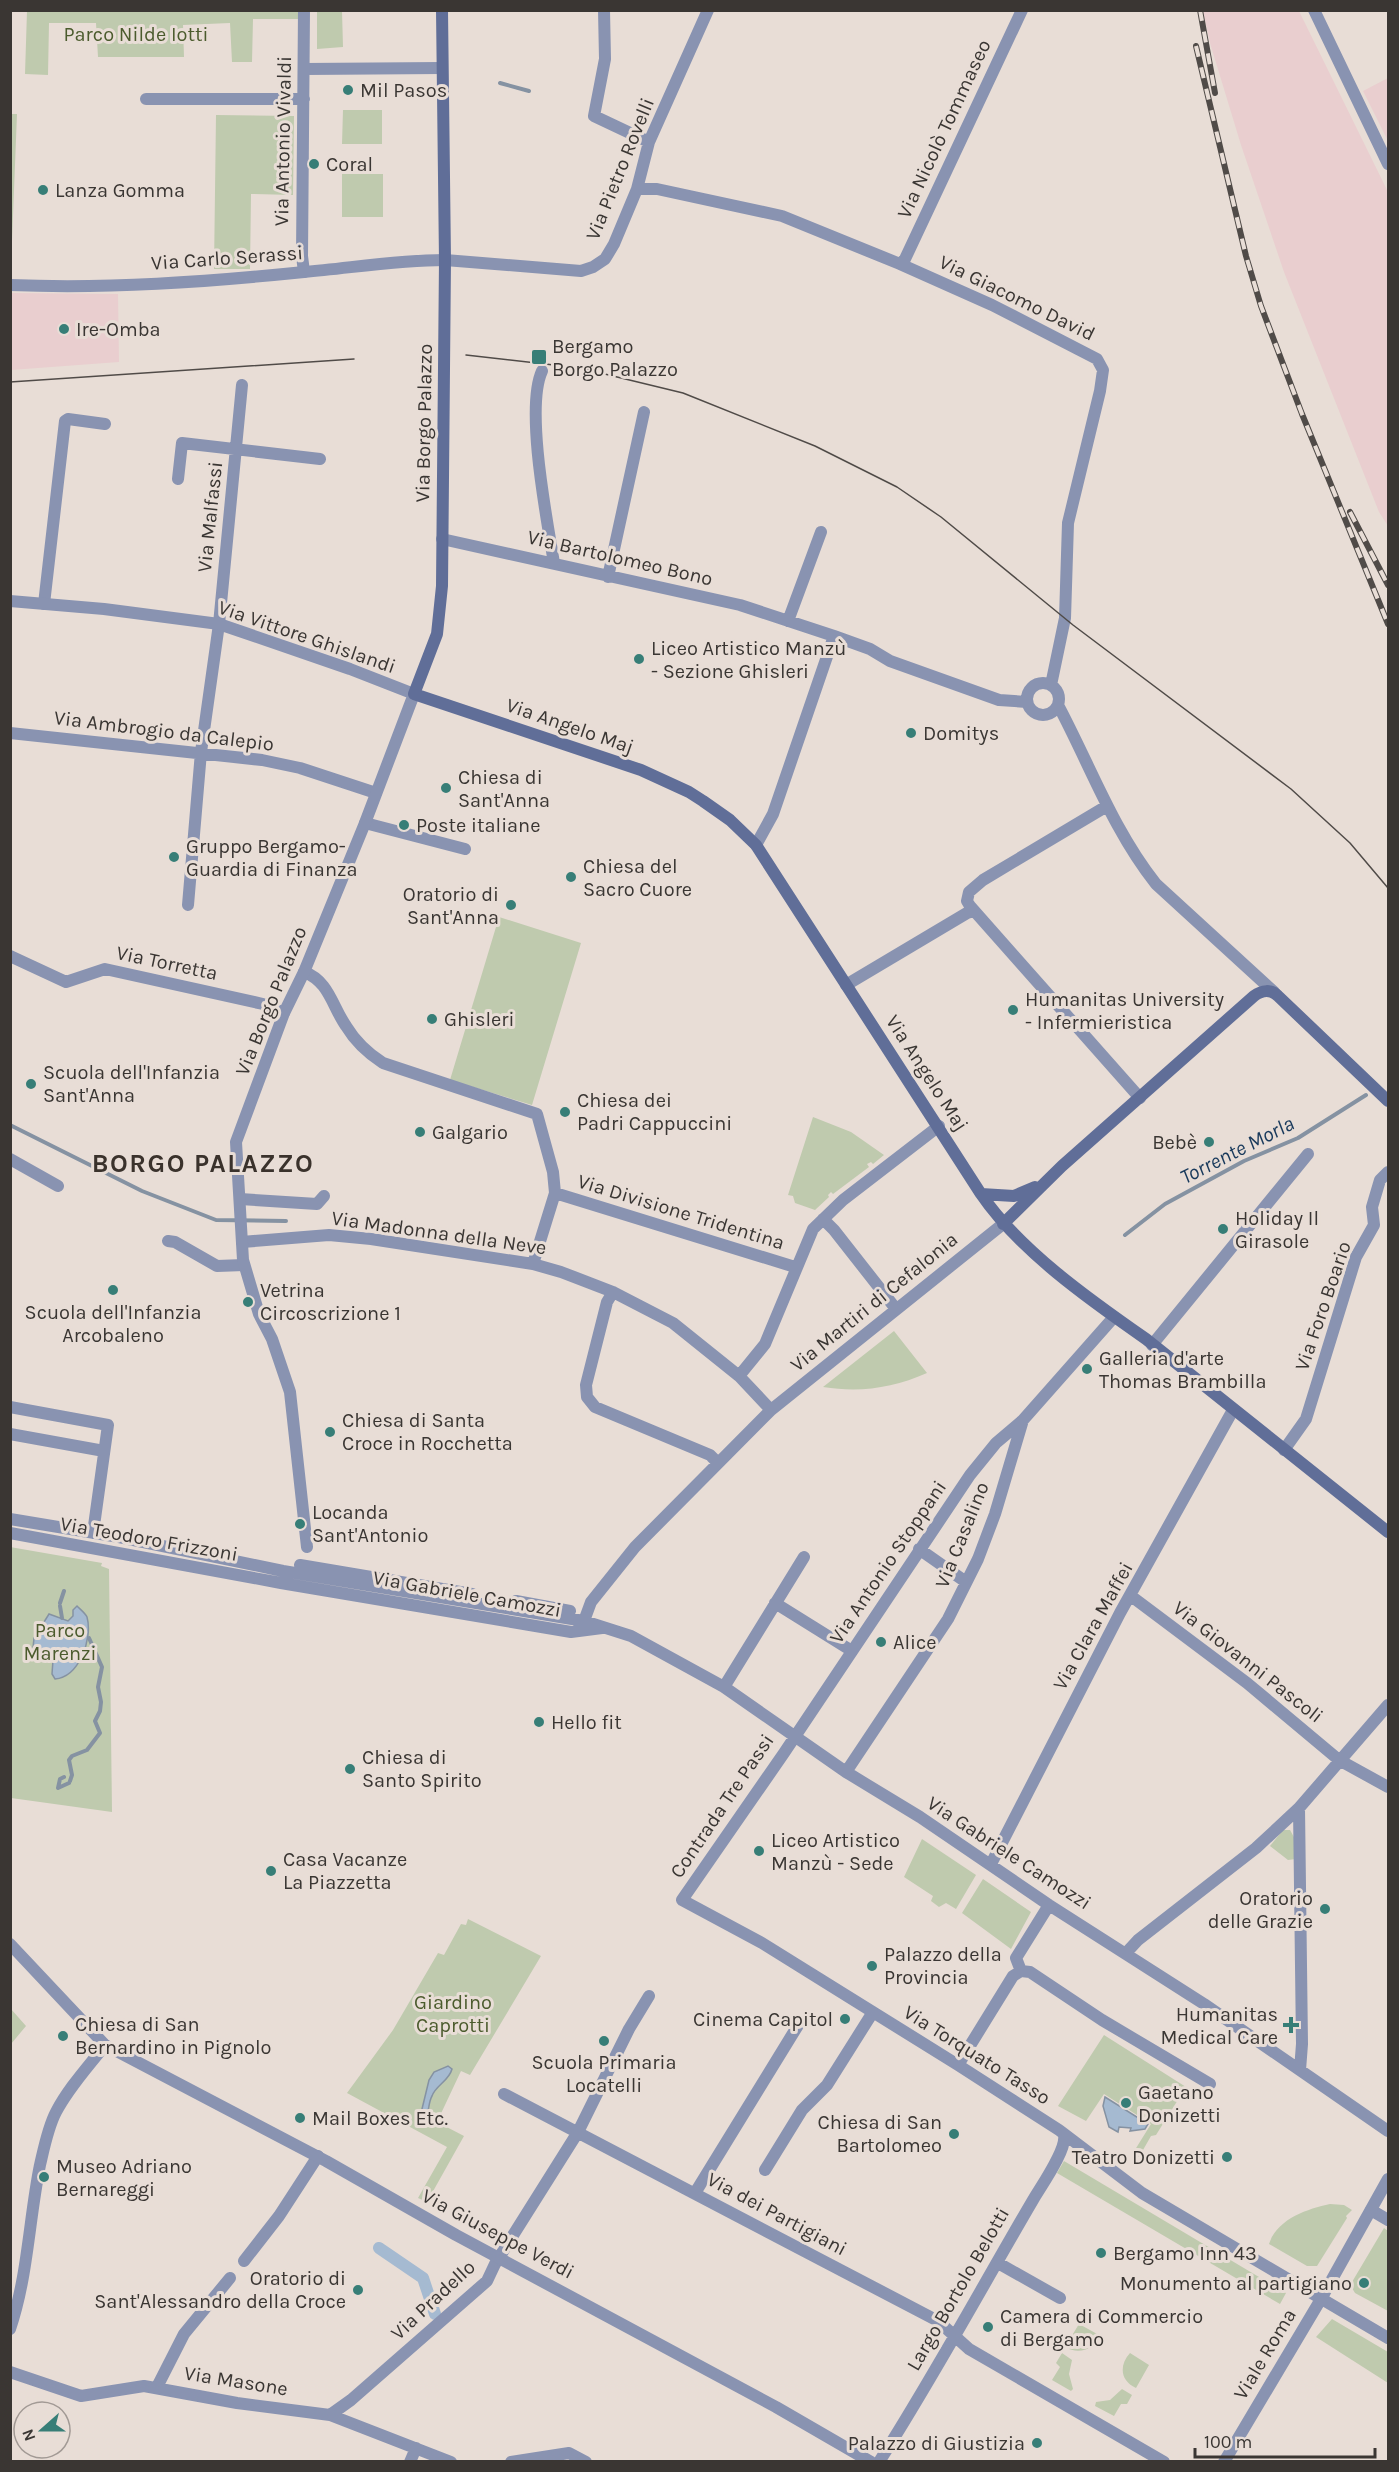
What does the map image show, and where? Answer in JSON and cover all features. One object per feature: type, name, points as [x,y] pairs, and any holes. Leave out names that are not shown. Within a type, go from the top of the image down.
[{"type":"main road","name":"Via Borgo Palazzo","points":[[414,694],[437,634],[442,586],[445,260],[442,10]]},
{"type":"main road","name":"Via Angelo Maj","points":[[414,694],[641,770],[689,792],[730,820],[756,845],[981,1194],[1003,1224],[1018,1240],[1114,1317],[1389,1532]]},
{"type":"main road","points":[[1003,1224],[1047,1180],[1262,991],[1274,992],[1389,1101]]},
{"type":"main road","points":[[981,1194],[1014,1196],[1047,1180]]},
{"type":"street","name":"Via Antonio Vivaldi","points":[[304,10],[302,256],[304,272]]},
{"type":"street","points":[[604,10],[605,59],[594,116],[649,142]]},
{"type":"street","name":"Via Pietro Rovelli","points":[[445,260],[581,271],[605,259],[614,244],[637,189],[649,142],[708,10]]},
{"type":"street","name":"Via Nicolò Tommaseo","points":[[900,264],[1022,10]]},
{"type":"street","points":[[1314,10],[1389,164]]},
{"type":"street","points":[[304,69],[442,68]]},
{"type":"street","points":[[146,99],[304,99]]},
{"type":"street","name":"Via Giacomo David","points":[[637,189],[657,189],[782,216],[900,264],[992,305],[1096,359],[1103,370],[1068,523],[1065,618],[1051,685]]},
{"type":"street","name":"Via Carlo Serassi","points":[[10,285],[76,288],[304,272],[390,262],[445,260]]},
{"type":"street","points":[[542,371],[538,379],[536,430],[554,563]]},
{"type":"street","name":"Via Malfassi","points":[[188,905],[201,752],[219,624],[242,385]]},
{"type":"street","points":[[608,577],[644,412]]},
{"type":"street","points":[[44,604],[65,421],[68,419],[105,424]]},
{"type":"street","name":"Via Malfassi","points":[[178,479],[182,443],[320,459]]},
{"type":"street","points":[[788,621],[821,532]]},
{"type":"street","name":"Via Bartolomeo Bono","points":[[442,539],[740,605],[870,649],[890,661],[999,700],[1027,698]]},
{"type":"street","name":"Via Vittore Ghislandi","points":[[10,601],[219,624],[350,669],[414,694]]},
{"type":"street","points":[[756,845],[773,814],[834,636]]},
{"type":"street","name":"Via Bartolomeo Bono","points":[[1027,698],[1035,684],[1044,682],[1051,685]]},
{"type":"street","points":[[1051,685],[1059,696],[1055,708],[1070,727],[1125,841],[1156,884],[1274,992]]},
{"type":"street","name":"Via Borgo Palazzo","points":[[308,1579],[307,1547],[290,1392],[272,1339],[256,1306],[244,1265],[236,1142],[284,1013],[304,972],[365,823],[414,694]]},
{"type":"street","name":"Via Bartolomeo Bono","points":[[1027,698],[1035,713],[1044,715],[1055,708]]},
{"type":"street","name":"Via Ambrogio da Calepio","points":[[10,733],[262,760],[313,772],[376,793]]},
{"type":"street","points":[[1107,806],[983,880],[969,892],[968,901],[974,911],[1140,1098]]},
{"type":"street","points":[[365,823],[465,849]]},
{"type":"street","points":[[846,985],[974,911]]},
{"type":"street","name":"Via Torretta","points":[[10,956],[66,982],[105,969],[263,1004],[284,1013]]},
{"type":"street","points":[[304,972],[316,976],[346,1027],[374,1057],[383,1063],[537,1114],[553,1172],[555,1193],[533,1264]]},
{"type":"street","points":[[1253,974],[1256,994]]},
{"type":"street","points":[[740,1376],[761,1348],[813,1229],[843,1200],[939,1126]]},
{"type":"street","points":[[1152,1345],[1308,1154]]},
{"type":"street","points":[[10,1160],[58,1186]]},
{"type":"street","name":"Via Foro Boario","points":[[1284,1450],[1306,1419],[1356,1257],[1374,1225],[1372,1207],[1380,1180],[1389,1172]]},
{"type":"street","name":"Via Divisione Tridentina","points":[[555,1193],[795,1267]]},
{"type":"street","points":[[240,1203],[317,1204],[324,1196]]},
{"type":"street","points":[[823,1219],[896,1310]]},
{"type":"street","name":"Via Martiri di Cefalonia","points":[[771,1410],[1003,1224]]},
{"type":"street","name":"Via Madonna della Neve","points":[[242,1239],[328,1235],[371,1239],[533,1264],[561,1272],[613,1292],[673,1323],[740,1376],[771,1410]]},
{"type":"street","points":[[168,1241],[175,1242],[217,1266],[244,1265]]},
{"type":"street","points":[[613,1292],[607,1302],[586,1385],[587,1397],[595,1407],[710,1455],[718,1463]]},
{"type":"street","name":"Via Casalino","points":[[846,1772],[948,1619],[978,1559],[995,1514],[1023,1420],[1114,1317]]},
{"type":"street","points":[[10,1407],[108,1425],[94,1530]]},
{"type":"street","points":[[571,1632],[584,1621],[591,1602],[635,1546],[771,1410]]},
{"type":"street","name":"Via Clara Maffei","points":[[991,1864],[1131,1596],[1233,1410]]},
{"type":"street","name":"Via Antonio Stoppani","points":[[795,1734],[970,1475],[996,1443],[1023,1420]]},
{"type":"street","points":[[10,1434],[104,1451]]},
{"type":"street","name":"Via Teodoro Frizzoni","points":[[10,1519],[94,1530],[283,1572]]},
{"type":"street","name":"Via Teodoro Frizzoni","points":[[10,1533],[283,1572]]},
{"type":"street","points":[[919,1549],[966,1582]]},
{"type":"street","points":[[723,1687],[804,1557]]},
{"type":"street","points":[[283,1572],[308,1579],[322,1578]]},
{"type":"street","points":[[283,1572],[308,1579],[322,1578]]},
{"type":"street","name":"Via Gabriele Camozzi","points":[[322,1578],[570,1611],[584,1621],[632,1636],[654,1647],[723,1687],[795,1734],[846,1772],[1126,1953],[1385,2129]]},
{"type":"street","name":"Via Gabriele Camozzi","points":[[322,1578],[571,1632],[606,1628]]},
{"type":"street","name":"Via Giovanni Pascoli","points":[[1131,1596],[1221,1664],[1339,1760],[1389,1787]]},
{"type":"street","points":[[775,1603],[852,1651]]},
{"type":"street","name":"Via Gabriele Camozzi","points":[[537,1625],[584,1621]]},
{"type":"street","points":[[1126,1953],[1138,1940],[1256,1848],[1299,1808],[1389,1705]]},
{"type":"street","name":"Contrada Tre Passi","points":[[682,1900],[795,1734]]},
{"type":"street","points":[[1299,1808],[1302,2044],[1300,2070]]},
{"type":"street","name":"Via Torquato Tasso","points":[[682,1900],[729,1924],[958,2065],[1059,2130],[1142,2193],[1389,2338]]},
{"type":"street","points":[[1021,1971],[1016,1958],[1049,1905]]},
{"type":"street","name":"Via Giuseppe Verdi","points":[[10,1944],[105,2045],[318,2156],[456,2235],[871,2462]]},
{"type":"street","points":[[958,2065],[1013,1976],[1021,1971],[1030,1972],[1102,2020],[1210,2084]]},
{"type":"street","name":"Via Pradello","points":[[330,2415],[351,2400],[488,2281],[499,2257],[578,2132],[629,2029],[649,1996]]},
{"type":"street","points":[[765,2170],[802,2110],[827,2085],[873,2012]]},
{"type":"street","points":[[695,2193],[800,2022]]},
{"type":"street","points":[[10,2329],[22,2284],[43,2151],[55,2114],[74,2082],[105,2045]]},
{"type":"street","points":[[504,2094],[578,2132]]},
{"type":"street","name":"Via dei Partigiani","points":[[578,2132],[938,2321],[969,2349],[1164,2462]]},
{"type":"street","name":"Largo Bortolo Belotti","points":[[879,2462],[1053,2166],[1064,2143],[1064,2135]]},
{"type":"street","points":[[244,2261],[279,2216],[318,2156]]},
{"type":"street","name":"Viale Roma","points":[[1224,2462],[1389,2180]]},
{"type":"street","points":[[1371,2210],[1389,2220]]},
{"type":"street","points":[[998,2263],[1060,2298]]},
{"type":"street","points":[[157,2387],[184,2334],[230,2278]]},
{"type":"street","name":"Via Masone","points":[[10,2372],[81,2396],[144,2386],[237,2403],[330,2415],[451,2462]]},
{"type":"street","points":[[410,2462],[416,2448]]},
{"type":"street","points":[[511,2462],[545,2459],[569,2453],[586,2462]]},
{"type":"shaded area","points":[[1203,11],[1299,11],[1388,192],[1388,526],[1379,512],[1284,272],[1241,145],[1210,43]]},
{"type":"shaded area","points":[[1388,78],[1388,141],[1363,91]]},
{"type":"shaded area","name":"Ire-Omba","points":[[11,293],[118,294],[119,362],[11,370]]},
{"type":"green space","name":"Parco Nilde Iotti","points":[[298,10],[298,19],[253,19],[252,62],[232,62],[230,23],[183,25],[184,57],[98,57],[96,23],[49,23],[48,75],[25,74],[27,11]]},
{"type":"green space","points":[[317,11],[342,11],[343,47],[317,49]]},
{"type":"green space","points":[[343,110],[382,110],[382,144],[342,144]]},
{"type":"green space","points":[[10,114],[17,114],[12,241],[10,241]]},
{"type":"green space","points":[[216,115],[294,116],[293,195],[251,194],[250,269],[214,269]]},
{"type":"green space","points":[[342,174],[383,174],[383,217],[342,217]]},
{"type":"green space","points":[[499,917],[581,943],[532,1105],[450,1080]]},
{"type":"green space","points":[[813,1117],[851,1132],[884,1155],[873,1164],[871,1162],[867,1164],[869,1167],[833,1194],[831,1192],[829,1197],[815,1210],[795,1203],[793,1196],[788,1195]]},
{"type":"green space","points":[[894,1331],[927,1373],[876,1388],[823,1387]]},
{"type":"green space","name":"Parco Marenzi","points":[[10,1547],[102,1563],[101,1566],[109,1569],[112,1812],[11,1798]]},
{"type":"green space","points":[[1283,1830],[1290,1830],[1295,1839],[1296,1859],[1288,1860],[1270,1846]]},
{"type":"green space","points":[[922,1839],[976,1875],[956,1909],[946,1903],[939,1907],[931,1901],[933,1896],[904,1877]]},
{"type":"green space","points":[[983,1879],[1031,1912],[1011,1949],[962,1913]]},
{"type":"green space","name":"Giardino Caprotti","points":[[468,1919],[541,1956],[470,2075],[461,2071],[437,2122],[464,2136],[427,2202],[418,2198],[447,2147],[347,2093],[393,2030],[438,1953],[444,1955],[461,1924],[466,1925]]},
{"type":"green space","points":[[11,2009],[26,2026],[11,2044]]},
{"type":"green space","points":[[1104,2035],[1186,2087],[1156,2135],[1151,2136],[1139,2157],[1133,2153],[1151,2124],[1104,2094],[1086,2121],[1058,2106]]},
{"type":"green space","points":[[1064,2161],[1286,2293],[1280,2304],[1057,2173]]},
{"type":"green space","points":[[1330,2204],[1344,2205],[1352,2210],[1346,2216],[1347,2218],[1317,2266],[1307,2266],[1269,2244],[1279,2228],[1294,2216]]},
{"type":"green space","points":[[1384,2228],[1388,2231],[1388,2311],[1355,2293],[1352,2288],[1352,2282]]},
{"type":"green space","points":[[1332,2319],[1388,2352],[1388,2383],[1316,2337]]},
{"type":"green space","points":[[1079,2324],[1099,2335],[1090,2347],[1075,2351],[1065,2347]]},
{"type":"green space","points":[[1062,2353],[1072,2360],[1069,2374],[1073,2389],[1071,2391],[1052,2380],[1060,2367],[1056,2363]]},
{"type":"green space","points":[[1130,2353],[1149,2365],[1136,2388],[1127,2381],[1123,2372],[1124,2363]]},
{"type":"green space","points":[[1122,2389],[1132,2395],[1127,2404],[1121,2404],[1114,2416],[1095,2406],[1096,2402],[1110,2400]]},
{"type":"water","points":[[77,1606],[87,1617],[86,1646],[71,1672],[55,1679],[52,1674],[53,1660],[49,1656],[37,1654],[33,1648],[34,1638],[49,1614],[68,1621]]},
{"type":"water","points":[[448,2066],[452,2069],[434,2092],[427,2115],[425,2115],[422,2109],[429,2080],[434,2072]]},
{"type":"water","points":[[1105,2097],[1148,2124],[1145,2129],[1130,2131],[1131,2128],[1119,2127],[1118,2132],[1109,2127],[1103,2106]]},
{"type":"waterway","points":[[500,83],[529,91]]},
{"type":"waterway","name":"Torrente Morla","points":[[1125,1235],[1165,1204],[1244,1161],[1298,1138],[1366,1095]]},
{"type":"waterway","name":"Torrente Morla","points":[[10,1125],[142,1191],[216,1220],[286,1221]]},
{"type":"waterway","points":[[60,1603],[64,1591]]},
{"type":"waterway","points":[[60,1606],[62,1618]]},
{"type":"waterway","points":[[70,1781],[72,1775],[69,1760],[72,1756],[87,1750],[100,1733],[95,1721],[100,1711],[98,1687],[102,1667],[89,1638]]},
{"type":"waterway","points":[[58,1788],[60,1779],[64,1777]]},
{"type":"waterway","points":[[58,1788],[69,1783]]},
{"type":"waterway","points":[[379,2248],[423,2278],[435,2314]]},
{"type":"tram line","points":[[466,355],[580,368],[683,393],[815,446],[897,487],[941,517],[1073,625],[1291,789],[1350,843],[1388,888]]},
{"type":"tram line","points":[[10,382],[354,359]]},
{"type":"railway","points":[[1200,10],[1215,93]]},
{"type":"railway","points":[[1196,46],[1246,256],[1261,306],[1302,414],[1388,624]]},
{"type":"railway","points":[[1350,512],[1388,585]]},
{"type":"place","name":"Mil Pasos","points":[[348,90]]},
{"type":"place","name":"Coral","points":[[314,164]]},
{"type":"place","name":"Lanza Gomma","points":[[43,190]]},
{"type":"place","name":"Ire-Omba","points":[[64,329]]},
{"type":"place","name":"Bergamo Borgo Palazzo","points":[[539,357]]},
{"type":"place","name":"Liceo Artistico Manzù - Sezione Ghisleri","points":[[639,659]]},
{"type":"place","name":"Domitys","points":[[911,733]]},
{"type":"place","name":"Chiesa di Sant'Anna","points":[[446,788]]},
{"type":"place","name":"Poste italiane","points":[[404,825]]},
{"type":"place","name":"Gruppo Bergamo- Guardia di Finanza","points":[[174,857]]},
{"type":"place","name":"Chiesa del Sacro Cuore","points":[[571,877]]},
{"type":"place","name":"Oratorio di Sant'Anna","points":[[511,905]]},
{"type":"place","name":"Humanitas University - Infermieristica","points":[[1013,1010]]},
{"type":"place","name":"Ghisleri","points":[[432,1019]]},
{"type":"place","name":"Scuola dell'Infanzia Sant'Anna","points":[[31,1084]]},
{"type":"place","name":"Chiesa dei Padri Cappuccini","points":[[565,1112]]},
{"type":"place","name":"Galgario","points":[[420,1132]]},
{"type":"place","name":"Bebè","points":[[1209,1142]]},
{"type":"place","name":"Holiday Il Girasole","points":[[1223,1229]]},
{"type":"place","name":"Scuola dell'Infanzia Arcobaleno","points":[[113,1290]]},
{"type":"place","name":"Vetrina Circoscrizione 1","points":[[248,1302]]},
{"type":"place","name":"Galleria d'arte Thomas Brambilla","points":[[1087,1369]]},
{"type":"place","name":"Chiesa di Santa Croce in Rocchetta","points":[[330,1432]]},
{"type":"place","name":"Locanda Sant'Antonio","points":[[300,1524]]},
{"type":"place","name":"Alice","points":[[881,1642]]},
{"type":"place","name":"Hello fit","points":[[539,1722]]},
{"type":"place","name":"Chiesa di Santo Spirito","points":[[350,1769]]},
{"type":"place","name":"Liceo Artistico Manzù - Sede","points":[[759,1851]]},
{"type":"place","name":"Casa Vacanze La Piazzetta","points":[[271,1871]]},
{"type":"place","name":"Oratorio delle Grazie","points":[[1325,1909]]},
{"type":"place","name":"Palazzo della Provincia","points":[[872,1966]]},
{"type":"place","name":"Cinema Capitol","points":[[845,2019]]},
{"type":"place","name":"Humanitas Medical Care","points":[[1291,2025]]},
{"type":"place","name":"Chiesa di San Bernardino in Pignolo","points":[[63,2036]]},
{"type":"place","name":"Scuola Primaria Locatelli","points":[[604,2041]]},
{"type":"place","name":"Gaetano Donizetti","points":[[1126,2103]]},
{"type":"place","name":"Mail Boxes Etc.","points":[[300,2118]]},
{"type":"place","name":"Chiesa di San Bartolomeo","points":[[954,2134]]},
{"type":"place","name":"Teatro Donizetti","points":[[1227,2157]]},
{"type":"place","name":"Museo Adriano Bernareggi","points":[[44,2177]]},
{"type":"place","name":"Bergamo Inn 43","points":[[1101,2253]]},
{"type":"place","name":"Monumento al partigiano","points":[[1364,2283]]},
{"type":"place","name":"Oratorio di Sant'Alessandro della Croce","points":[[358,2290]]},
{"type":"place","name":"Camera di Commercio di Bergamo","points":[[988,2327]]},
{"type":"place","name":"Palazzo di Giustizia","points":[[1037,2443]]},
{"type":"district","name":"BORGO PALAZZO","points":[[203,1163]]}]
